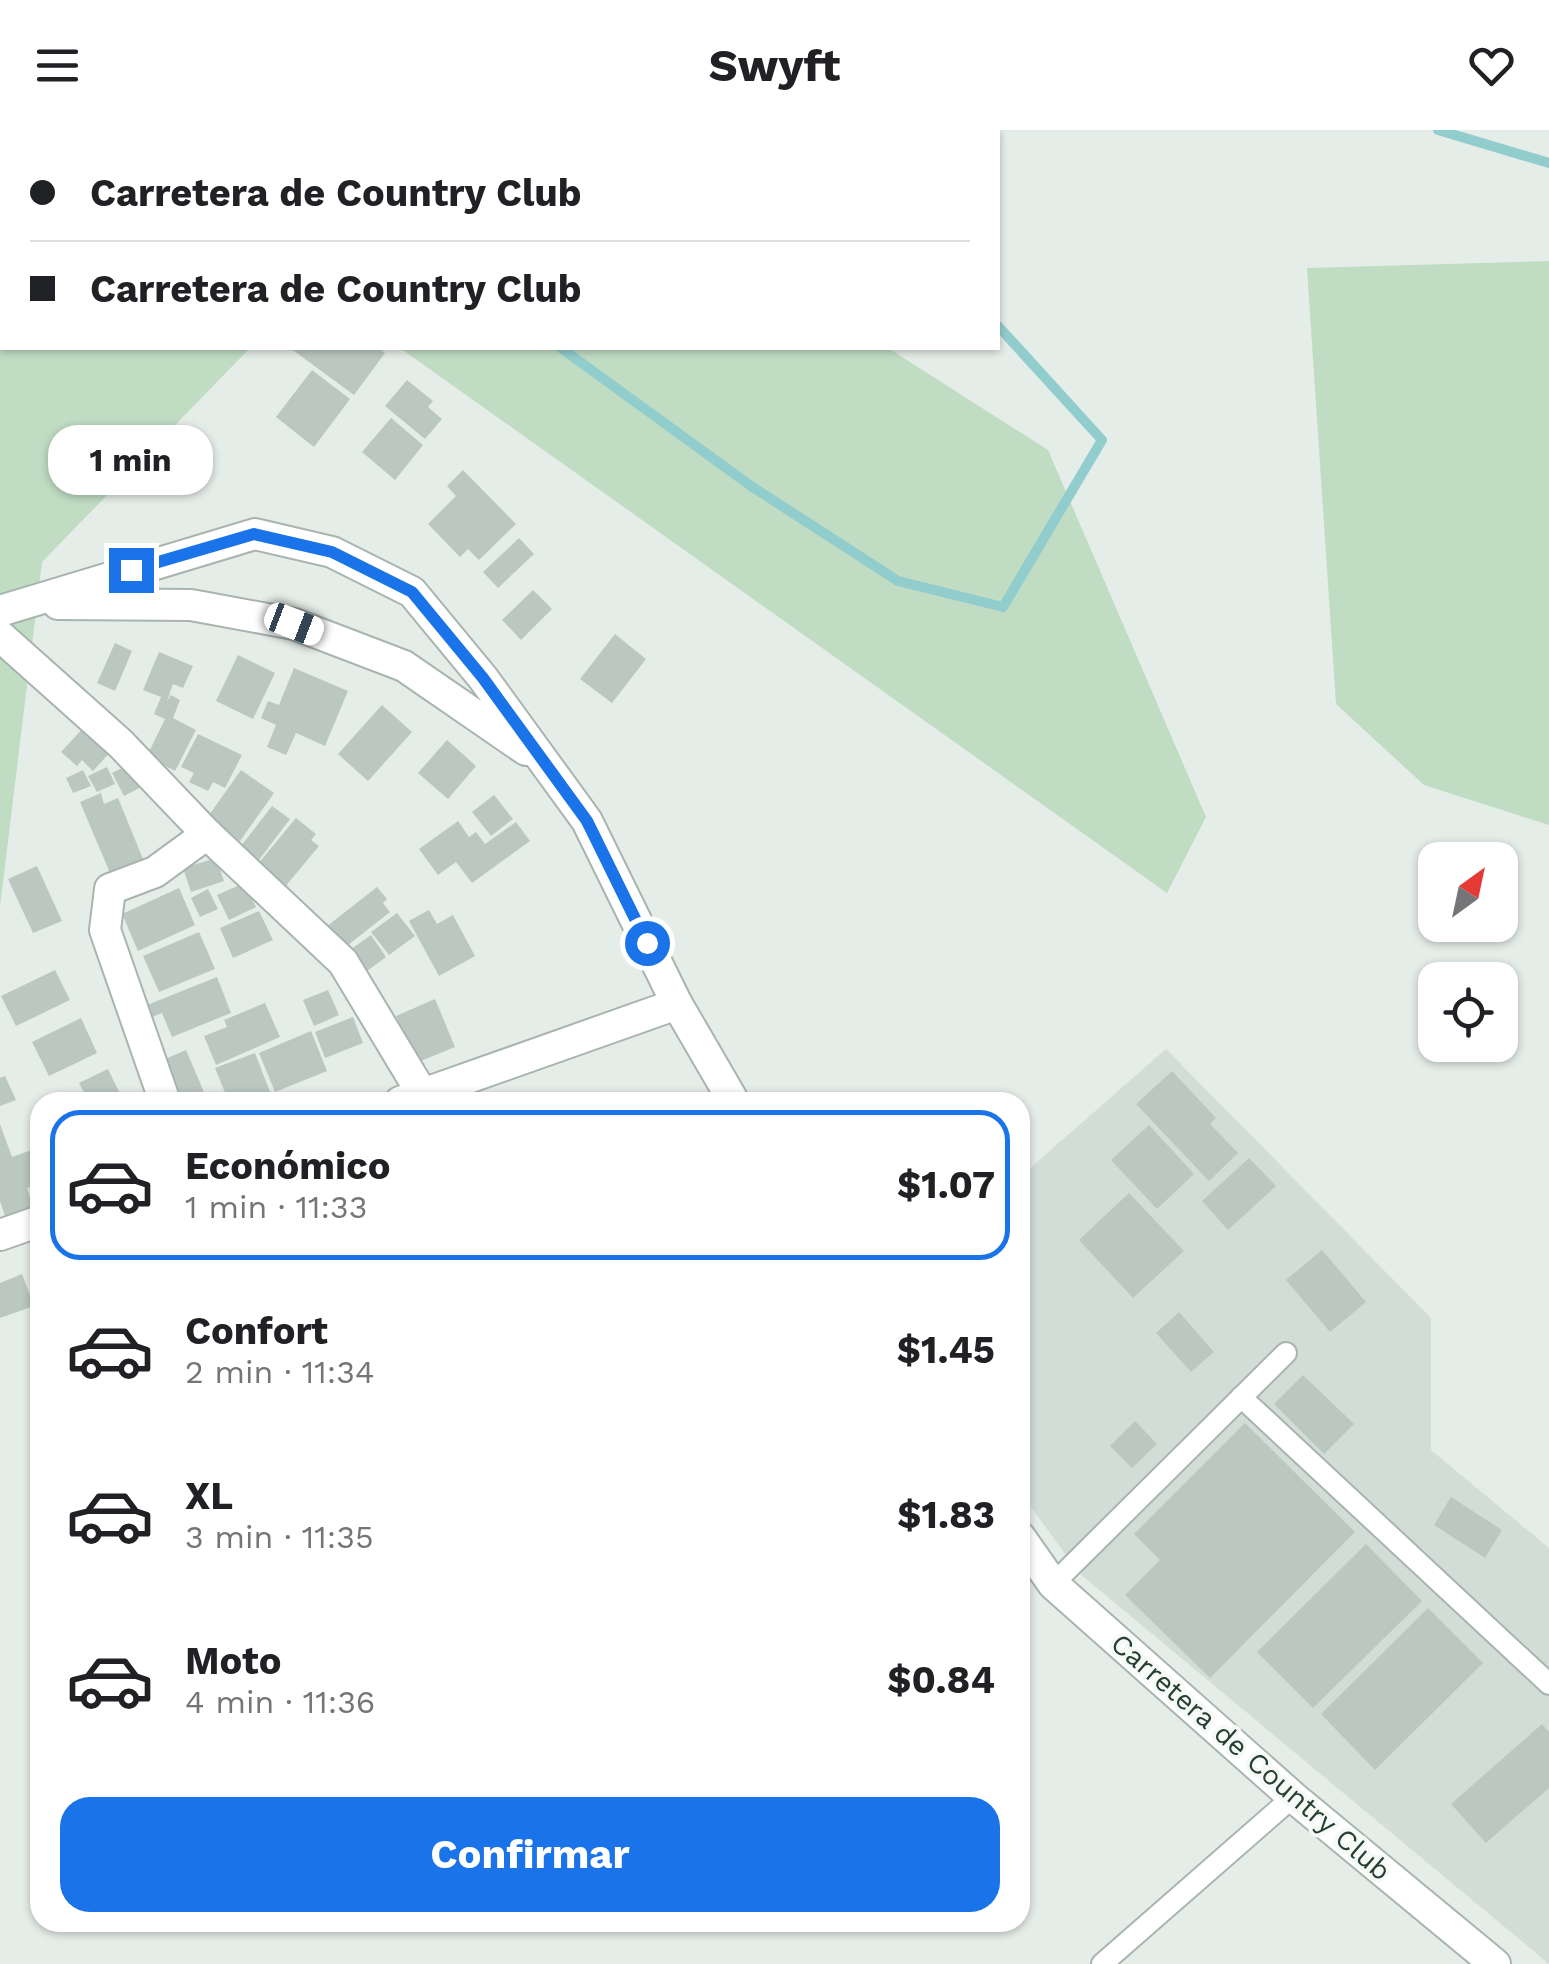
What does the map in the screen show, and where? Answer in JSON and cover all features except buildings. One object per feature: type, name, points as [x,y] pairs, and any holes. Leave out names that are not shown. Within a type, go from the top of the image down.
[{"type":"street","points":[[0,611],[254,534],[332,552],[412,592],[483,678],[587,821],[677,1004],[728,1092]]},
{"type":"street","points":[[30,604],[191,605],[294,624],[404,666],[545,763]]},
{"type":"street","points":[[0,636],[122,744],[208,834],[343,962],[408,1092]]},
{"type":"street","points":[[162,1092],[105,930],[110,889],[155,872],[208,834]]},
{"type":"street","points":[[431,1092],[677,1004]]},
{"type":"street","points":[[0,1235],[30,1224]]},
{"type":"street","name":"Carretera de Country Club","points":[[1030,1551],[1054,1584],[1293,1798],[1494,1964]]},
{"type":"lane","points":[[1054,1584],[1286,1352]]},
{"type":"lane","points":[[1242,1397],[1549,1684]]},
{"type":"lane","points":[[1102,1964],[1293,1798]]},
{"type":"shaded area","points":[[1166,1049],[1431,1318],[1431,1450],[1549,1548],[1549,1964],[1079,1573],[1030,1506],[1030,1168]]},
{"type":"green space","points":[[1549,261],[1549,825],[1424,785],[1336,704],[1307,268]]},
{"type":"green space","points":[[0,350],[248,350],[42,562],[0,907]]},
{"type":"green space","points":[[403,350],[891,350],[1048,450],[1206,817],[1167,893]]},
{"type":"waterway","points":[[1438,130],[1549,163]]},
{"type":"waterway","points":[[564,350],[751,486],[898,581],[1003,607],[1102,440],[1000,328]]},
{"type":"route","points":[[131,570],[254,534],[332,552],[412,592],[483,678],[587,821],[647,943]]}]
